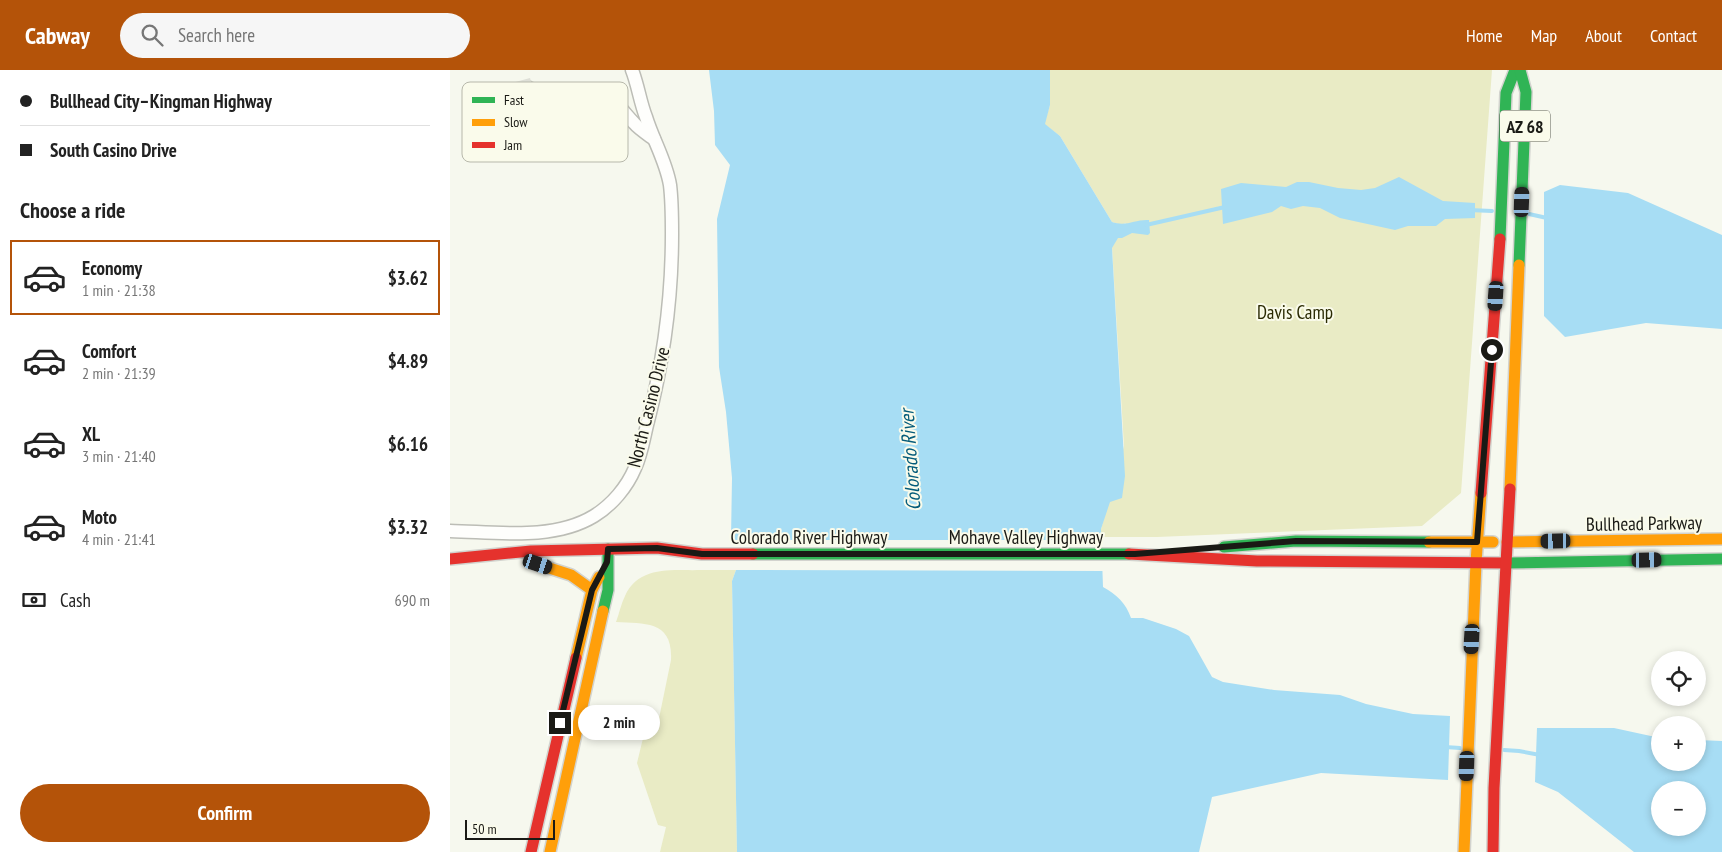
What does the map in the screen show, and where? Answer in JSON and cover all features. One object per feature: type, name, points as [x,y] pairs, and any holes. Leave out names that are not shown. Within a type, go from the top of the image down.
[{"type":"main road","name":"AZ 68","points":[[1476,562],[1504,182],[1506,93],[1515,70]]},
{"type":"main road","name":"AZ 68","points":[[1507,542],[1526,92],[1520,70]]},
{"type":"main road","name":"Bullhead Parkway","points":[[1507,542],[1722,539]]},
{"type":"main road","name":"Mohave Valley Highway","points":[[1135,554],[1296,541],[1507,542]]},
{"type":"main road","points":[[1492,852],[1507,542]]},
{"type":"main road","name":"Colorado River Highway","points":[[450,559],[531,551],[657,548],[702,554],[917,554]]},
{"type":"main road","points":[[550,852],[608,590],[606,562],[608,549]]},
{"type":"main road","name":"Colorado River Highway","points":[[660,560],[702,554]]},
{"type":"main road","name":"Mohave Valley Highway","points":[[917,554],[1135,554],[1257,561],[1476,562]]},
{"type":"main road","name":"Bullhead Parkway","points":[[1476,562],[1722,559]]},
{"type":"main road","points":[[531,852],[592,590],[606,562]]},
{"type":"main road","points":[[1464,852],[1476,562]]},
{"type":"main road","points":[[569,563],[533,565],[571,576],[592,590]]},
{"type":"street","name":"North Casino Drive","points":[[450,531],[536,532],[555,531],[573,526],[595,516],[605,508],[630,480],[639,457],[658,383],[667,323],[672,261],[669,184],[660,153],[645,116],[632,70]]},
{"type":"street","points":[[628,116],[634,124],[654,139]]},
{"type":"green space","name":"Davis Camp","points":[[1050,70],[1492,70],[1461,493],[1422,526],[1157,537],[1101,537],[1101,529],[1124,446],[1112,247],[1126,223],[1121,225],[1112,222],[1060,136],[1044,124],[1050,105]]},
{"type":"green space","points":[[669,570],[736,570],[732,581],[737,852],[660,852],[666,827],[658,825],[637,763],[646,726],[657,728],[671,660],[670,647],[667,637],[655,627],[647,624],[616,622],[622,602],[631,586],[648,574]]},
{"type":"water","name":"Colorado River","points":[[709,70],[1050,70],[1050,105],[1045,124],[1060,136],[1112,222],[1122,224],[1149,220],[1150,233],[1148,235],[1132,233],[1118,238],[1112,248],[1125,476],[1122,498],[1110,502],[1101,529],[1103,587],[1120,600],[1131,618],[1143,618],[1176,629],[1189,636],[1212,677],[1223,682],[1274,690],[1340,695],[1366,704],[1413,714],[1450,716],[1448,780],[1321,773],[1212,797],[1199,852],[737,852],[732,581],[736,570],[731,538],[732,478],[726,412],[719,367],[717,219],[730,165],[715,145],[714,111]]},
{"type":"water","points":[[1399,177],[1443,201],[1475,203],[1475,218],[1445,219],[1436,226],[1408,226],[1395,230],[1340,218],[1320,208],[1303,206],[1291,209],[1281,206],[1272,212],[1223,224],[1221,189],[1241,183],[1286,187],[1297,182],[1309,182],[1338,188],[1361,190],[1375,188]]},
{"type":"water","points":[[1560,185],[1628,193],[1722,235],[1722,329],[1646,323],[1565,337],[1544,316],[1544,192]]},
{"type":"water","points":[[1537,728],[1614,728],[1651,736],[1651,771],[1706,771],[1706,740],[1722,741],[1722,852],[1634,852],[1558,792],[1535,782]]},
{"type":"pier","points":[[729,540],[1104,540],[1105,571],[734,570]]},
{"type":"building","points":[[530,78],[531,82],[516,82]]},
{"type":"waterway","points":[[1146,225],[1225,207]]},
{"type":"waterway","points":[[1469,210],[1492,211]]},
{"type":"waterway","points":[[1529,214],[1547,218]]},
{"type":"waterway","points":[[1445,747],[1460,748]]},
{"type":"waterway","points":[[1504,750],[1540,755]]},
{"type":"traffic: fast","points":[[1500,239],[1506,93],[1515,70]]},
{"type":"traffic: fast","points":[[1519,265],[1526,92],[1520,70]]},
{"type":"traffic: fast","points":[[1224,547],[1296,541],[1429,542]]},
{"type":"traffic: fast","points":[[603,611],[608,590],[608,549]]},
{"type":"traffic: fast","points":[[753,554],[1129,554]]},
{"type":"traffic: fast","points":[[1506,563],[1722,559]]},
{"type":"traffic: slow","points":[[1510,489],[1519,265]]},
{"type":"traffic: slow","points":[[1464,852],[1476,562],[1481,493]]},
{"type":"traffic: slow","points":[[1507,542],[1722,539]]},
{"type":"traffic: slow","points":[[1429,542],[1493,542]]},
{"type":"traffic: slow","points":[[537,564],[571,575],[592,590]]},
{"type":"traffic: slow","points":[[576,658],[592,590],[599,577]]},
{"type":"traffic: slow","points":[[550,852],[603,611]]},
{"type":"traffic: jam","points":[[1481,493],[1500,239]]},
{"type":"traffic: jam","points":[[1493,852],[1494,788],[1510,489]]},
{"type":"traffic: jam","points":[[450,559],[531,551],[657,548],[702,554],[753,554]]},
{"type":"traffic: jam","points":[[1129,554],[1257,561],[1506,563]]},
{"type":"traffic: jam","points":[[531,852],[576,658]]},
{"type":"route","points":[[560,723],[592,590],[607,562],[608,549],[657,548],[702,554],[1135,554],[1296,541],[1477,542],[1492,350]]}]
